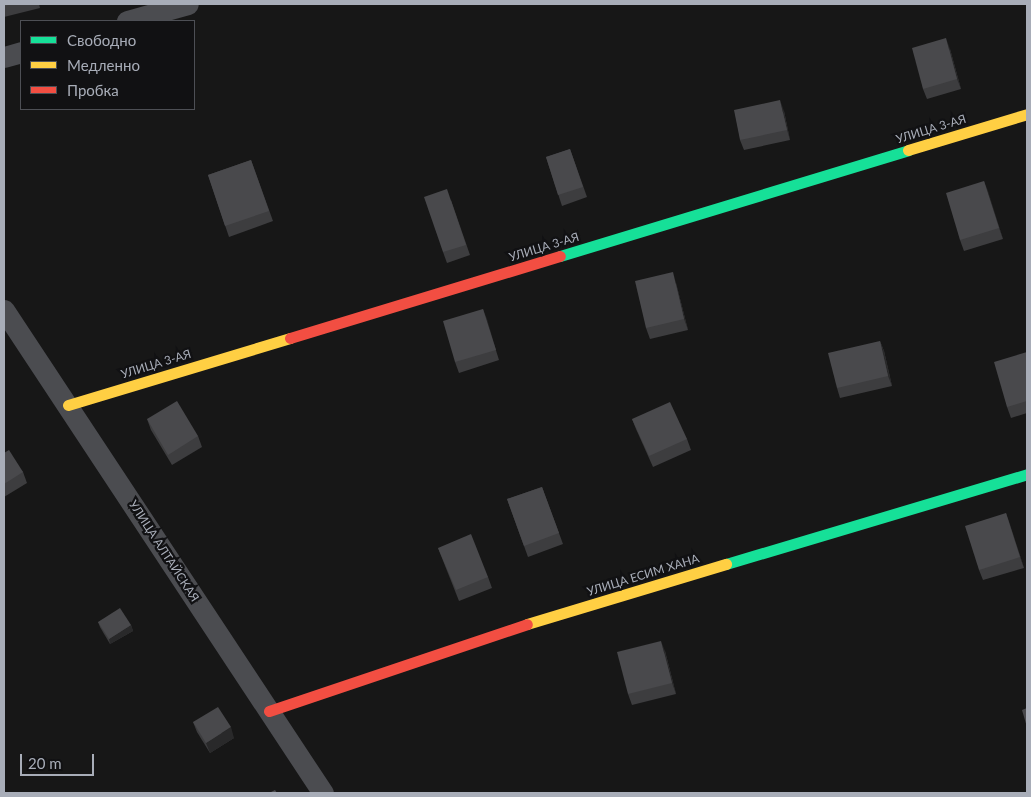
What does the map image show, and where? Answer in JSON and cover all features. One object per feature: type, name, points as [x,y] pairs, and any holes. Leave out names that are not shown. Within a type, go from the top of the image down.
[{"type":"street","points":[[131,20],[188,4]]},
{"type":"street","points":[[4,57],[20,52]]},
{"type":"street","name":"УЛИЦА 3-АЯ","points":[[68,405],[1027,114]]},
{"type":"street","name":"УЛИЦА АЛТАЙСКАЯ","points":[[4,310],[323,793]]},
{"type":"street","name":"УЛИЦА ЕСИМ ХАНА","points":[[269,711],[486,636],[1027,474]]},
{"type":"building","points":[[946,38],[957,79],[923,89],[912,48]]},
{"type":"building","points":[[780,100],[787,130],[740,140],[734,110]]},
{"type":"building","points":[[570,149],[583,187],[558,195],[546,157]]},
{"type":"building","points":[[251,160],[269,211],[225,226],[208,175]]},
{"type":"building","points":[[984,181],[999,228],[960,240],[946,193]]},
{"type":"building","points":[[447,189],[466,245],[443,252],[424,197]]},
{"type":"building","points":[[673,272],[684,319],[646,328],[635,281]]},
{"type":"building","points":[[483,309],[496,350],[455,362],[443,321]]},
{"type":"building","points":[[880,341],[888,376],[837,388],[828,353]]},
{"type":"building","points":[[1027,352],[1027,401],[1007,407],[994,362]]},
{"type":"building","points":[[177,401],[198,436],[168,455],[147,419]]},
{"type":"building","points":[[670,402],[687,439],[649,456],[632,419]]},
{"type":"building","points":[[9,450],[23,472],[4,484],[4,453]]},
{"type":"building","points":[[542,487],[559,533],[524,546],[507,499]]},
{"type":"building","points":[[1006,513],[1020,557],[979,570],[965,526]]},
{"type":"building","points":[[471,534],[488,577],[456,590],[438,548]]},
{"type":"building","points":[[120,608],[131,625],[109,639],[98,622]]},
{"type":"building","points":[[661,641],[672,683],[628,694],[617,652]]},
{"type":"building","points":[[218,707],[231,727],[206,743],[193,722]]},
{"type":"building","points":[[1027,708],[1027,727],[1022,710]]},
{"type":"traffic: fast","points":[[560,256],[908,150]]},
{"type":"traffic: fast","points":[[726,564],[1027,474]]},
{"type":"traffic: slow","points":[[908,150],[1027,114]]},
{"type":"traffic: slow","points":[[68,405],[290,338]]},
{"type":"traffic: slow","points":[[527,624],[726,564]]},
{"type":"traffic: jam","points":[[290,338],[560,256]]},
{"type":"traffic: jam","points":[[269,711],[527,624]]}]
